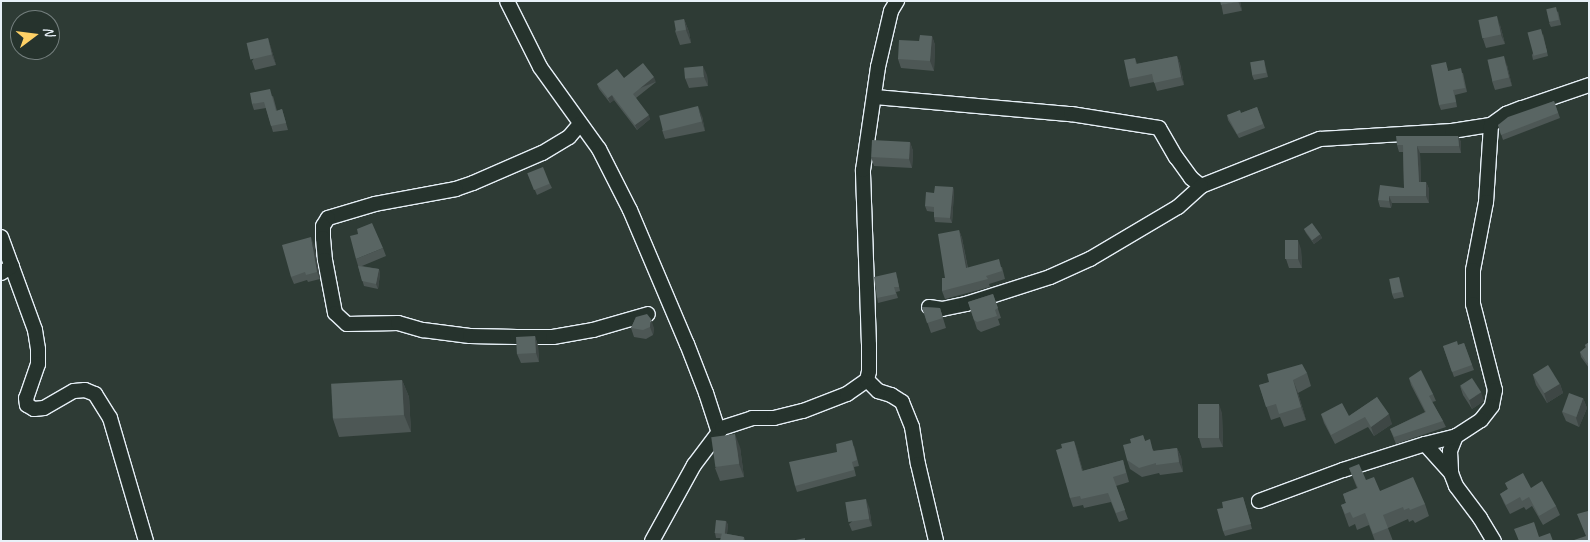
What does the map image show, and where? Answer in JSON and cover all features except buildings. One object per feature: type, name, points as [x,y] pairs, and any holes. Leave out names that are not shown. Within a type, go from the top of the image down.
[{"type":"street","points":[[507,1],[540,67],[599,149],[630,210],[687,344],[718,431]]},
{"type":"street","points":[[652,541],[694,465],[718,431],[730,424],[752,418],[774,418],[803,411],[847,394],[867,380],[870,371],[863,170],[878,67],[896,1]]},
{"type":"street","points":[[929,308],[942,309],[966,304],[1050,277],[1090,259],[1178,207],[1201,186],[1320,139],[1452,131],[1491,125],[1506,114],[1589,85]]},
{"type":"street","points":[[875,97],[1071,114],[1159,128],[1191,178],[1201,186]]},
{"type":"street","points":[[580,124],[569,137],[542,153],[473,183],[456,189],[375,204],[328,218],[323,226],[323,245],[335,313],[347,324],[398,323],[423,330],[470,336],[517,337],[553,337],[593,330],[648,314]]},
{"type":"street","points":[[1259,501],[1343,470],[1456,436],[1481,420],[1492,406],[1495,390],[1473,304],[1472,270],[1486,202],[1491,125]]},
{"type":"street","points":[[1,237],[6,270],[35,330],[38,349],[36,370],[26,398],[27,405],[34,409],[44,408],[74,391],[85,390],[95,394],[110,418],[146,541]]},
{"type":"street","points":[[867,380],[878,392],[891,395],[902,402],[912,427],[918,464],[936,541]]},
{"type":"street","points":[[1450,473],[1450,451],[1456,436]]},
{"type":"street","points":[[1425,444],[1450,473],[1456,486],[1480,518],[1494,541]]}]
